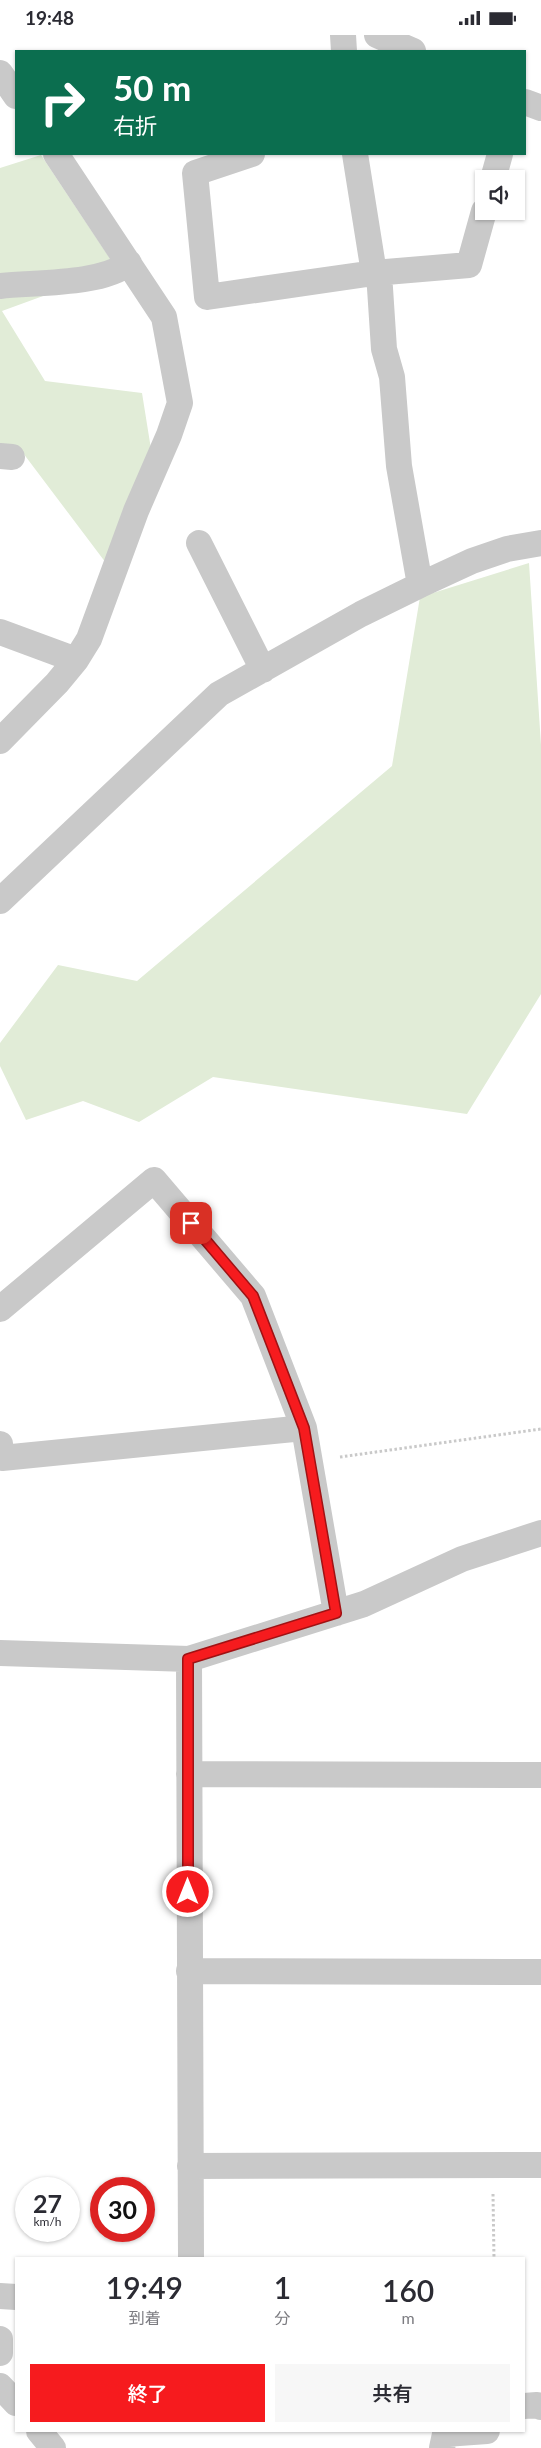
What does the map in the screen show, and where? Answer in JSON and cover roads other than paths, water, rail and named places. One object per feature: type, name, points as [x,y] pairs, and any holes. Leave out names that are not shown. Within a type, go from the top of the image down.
[{"type":"street","points":[[343,35],[344,50]]},
{"type":"street","points":[[377,35],[411,50]]},
{"type":"street","points":[[0,73],[15,95]]},
{"type":"street","points":[[526,102],[541,108]]},
{"type":"street","points":[[0,741],[57,683],[76,660],[88,639],[136,511],[169,435],[180,403],[164,317],[57,155]]},
{"type":"street","points":[[249,155],[194,173],[207,297],[377,273],[469,265],[482,220]]},
{"type":"street","points":[[355,155],[377,273],[384,349],[392,377],[399,466],[420,585]]},
{"type":"street","points":[[496,170],[500,155]]},
{"type":"street","points":[[0,285],[75,281],[120,270],[129,263]]},
{"type":"street","points":[[199,543],[263,670]]},
{"type":"street","points":[[0,901],[219,694],[361,614],[420,585],[506,549],[541,543]]},
{"type":"street","points":[[0,632],[76,660]]},
{"type":"street","points":[[0,1309],[154,1180],[253,1296],[304,1428],[336,1613]]},
{"type":"street","points":[[0,1444],[2,1458],[304,1428]]},
{"type":"street","points":[[0,1653],[188,1659],[364,1604],[462,1559],[541,1533]]},
{"type":"street","points":[[188,1659],[188,1971],[191,2257]]},
{"type":"street","points":[[188,1774],[541,1775]]},
{"type":"street","points":[[188,1971],[541,1972]]},
{"type":"street","points":[[190,2166],[541,2165]]},
{"type":"street","points":[[0,2296],[15,2297]]},
{"type":"street","points":[[0,2339],[0,2353]]},
{"type":"street","points":[[0,2386],[15,2402]]},
{"type":"street","points":[[525,2406],[537,2405],[541,2407]]},
{"type":"street","points":[[40,2432],[53,2448]]},
{"type":"street","points":[[442,2448],[445,2435],[476,2432]]}]
